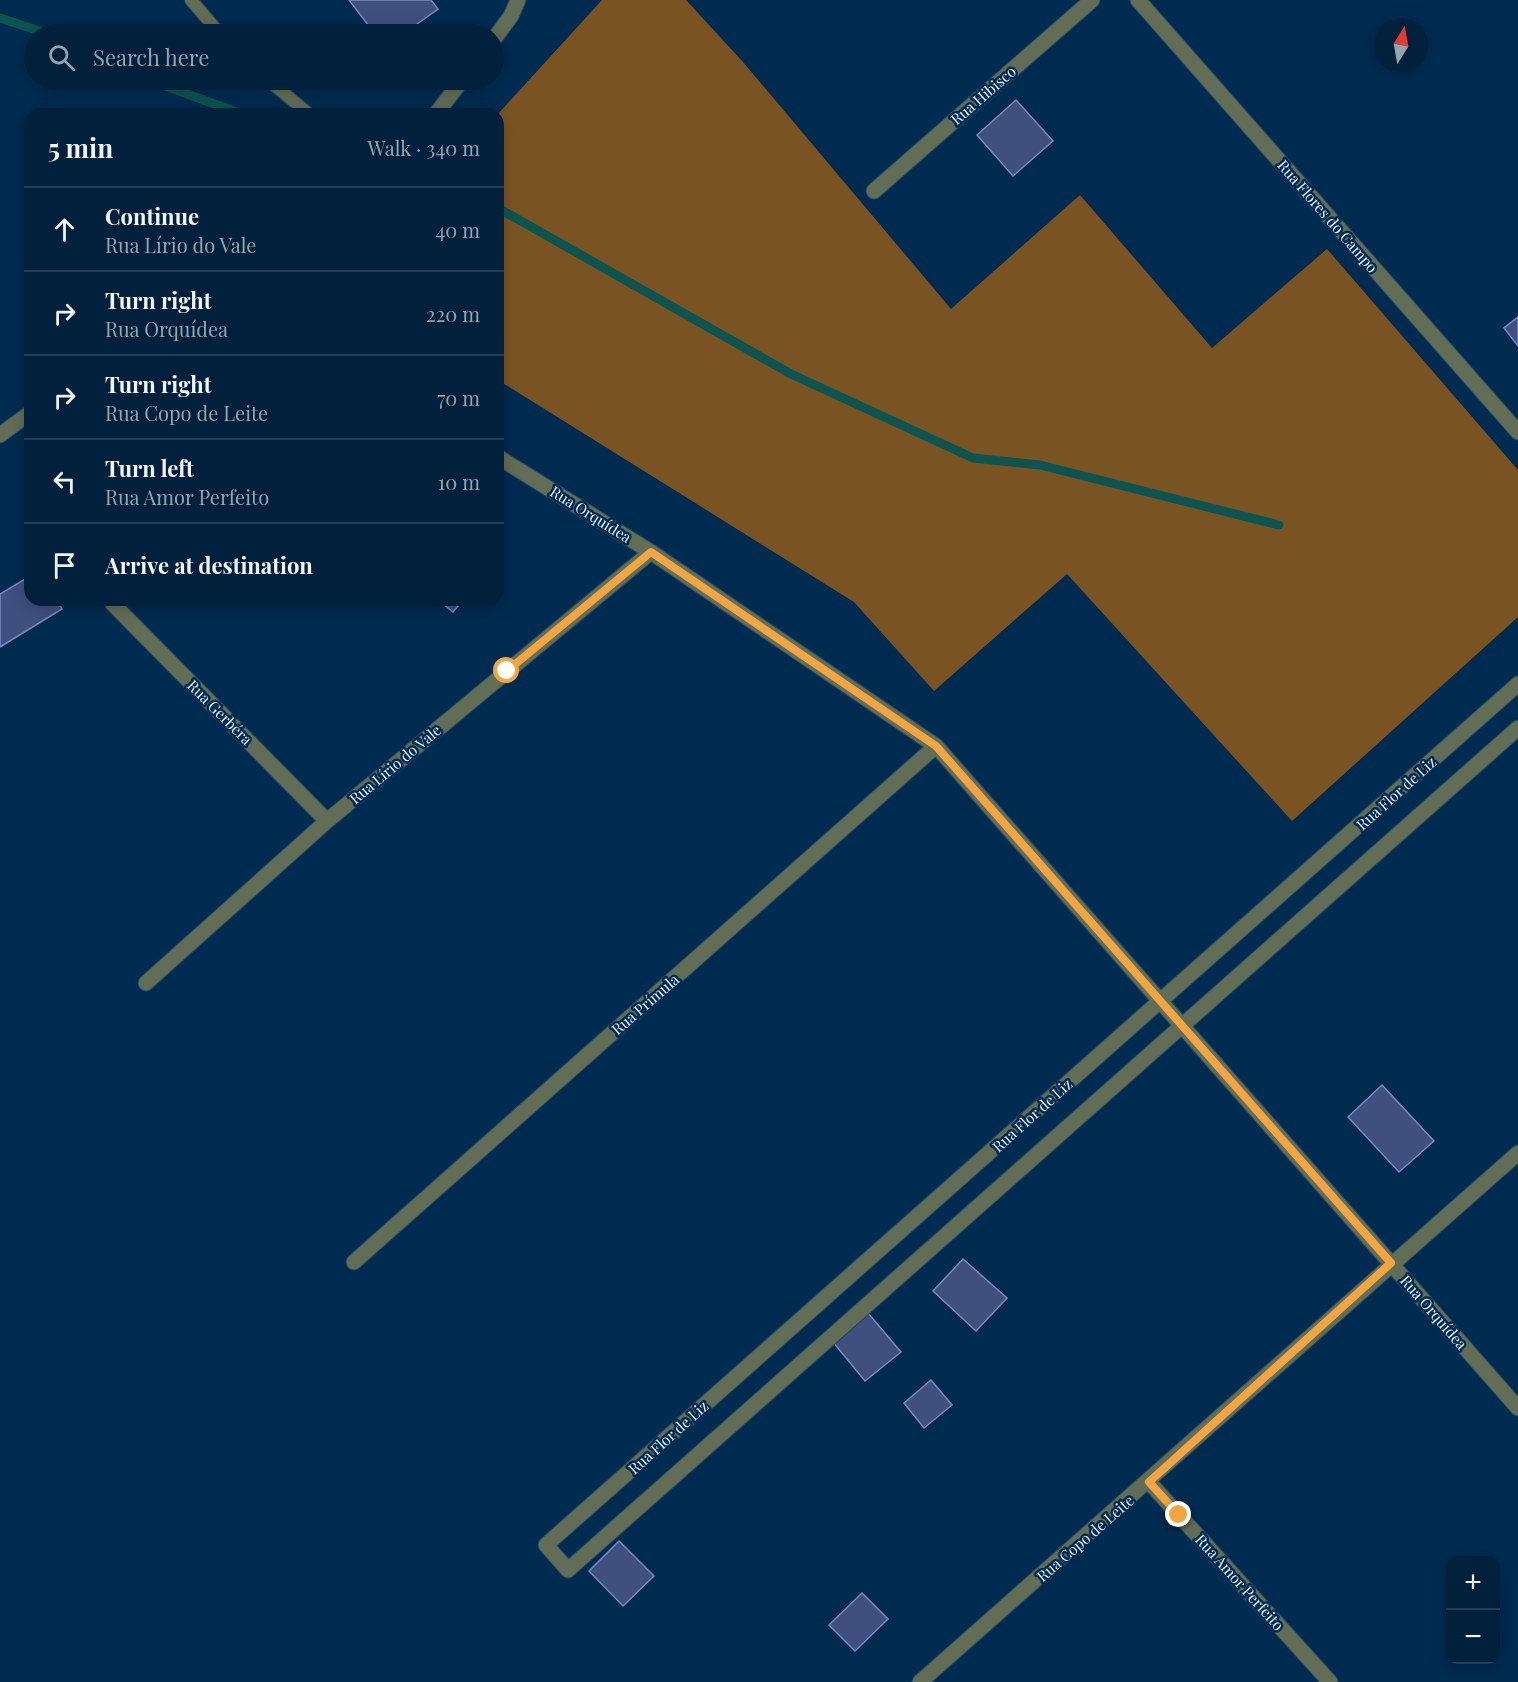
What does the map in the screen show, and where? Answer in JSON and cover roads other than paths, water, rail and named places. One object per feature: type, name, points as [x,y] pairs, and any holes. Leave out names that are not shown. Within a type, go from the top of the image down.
[{"type":"street","points":[[504,25],[518,0]]},
{"type":"street","name":"Rua Hibisco","points":[[874,191],[1092,0]]},
{"type":"street","name":"Rua Flores do Campo","points":[[1138,0],[1518,432]]},
{"type":"street","points":[[441,108],[454,90]]},
{"type":"street","points":[[0,435],[24,417]]},
{"type":"street","name":"Rua Orquídea","points":[[504,461],[651,552],[936,746],[1518,1408]]},
{"type":"street","name":"Rua Lírio do Vale","points":[[146,983],[327,821],[651,552]]},
{"type":"street","name":"Rua Gerbéra","points":[[115,606],[327,821]]},
{"type":"street","name":"Rua Flor de Liz","points":[[1181,1026],[568,1569],[546,1545],[1518,684]]},
{"type":"street","points":[[1181,1026],[1518,728]]},
{"type":"street","name":"Rua Prímula","points":[[354,1262],[936,746]]},
{"type":"street","name":"Rua Copo de Leite","points":[[920,1682],[1149,1482],[1391,1263],[1518,1153]]},
{"type":"street","name":"Rua Amor Perfeito","points":[[1149,1482],[1330,1682]]},
{"type":"lane","points":[[191,0],[211,24]]},
{"type":"lane","points":[[280,90],[302,108]]},
{"type":"waterway","points":[[0,18],[24,26]]},
{"type":"waterway","points":[[176,90],[226,108]]},
{"type":"waterway","points":[[504,211],[791,374],[973,458],[1040,465],[1279,525]]}]
